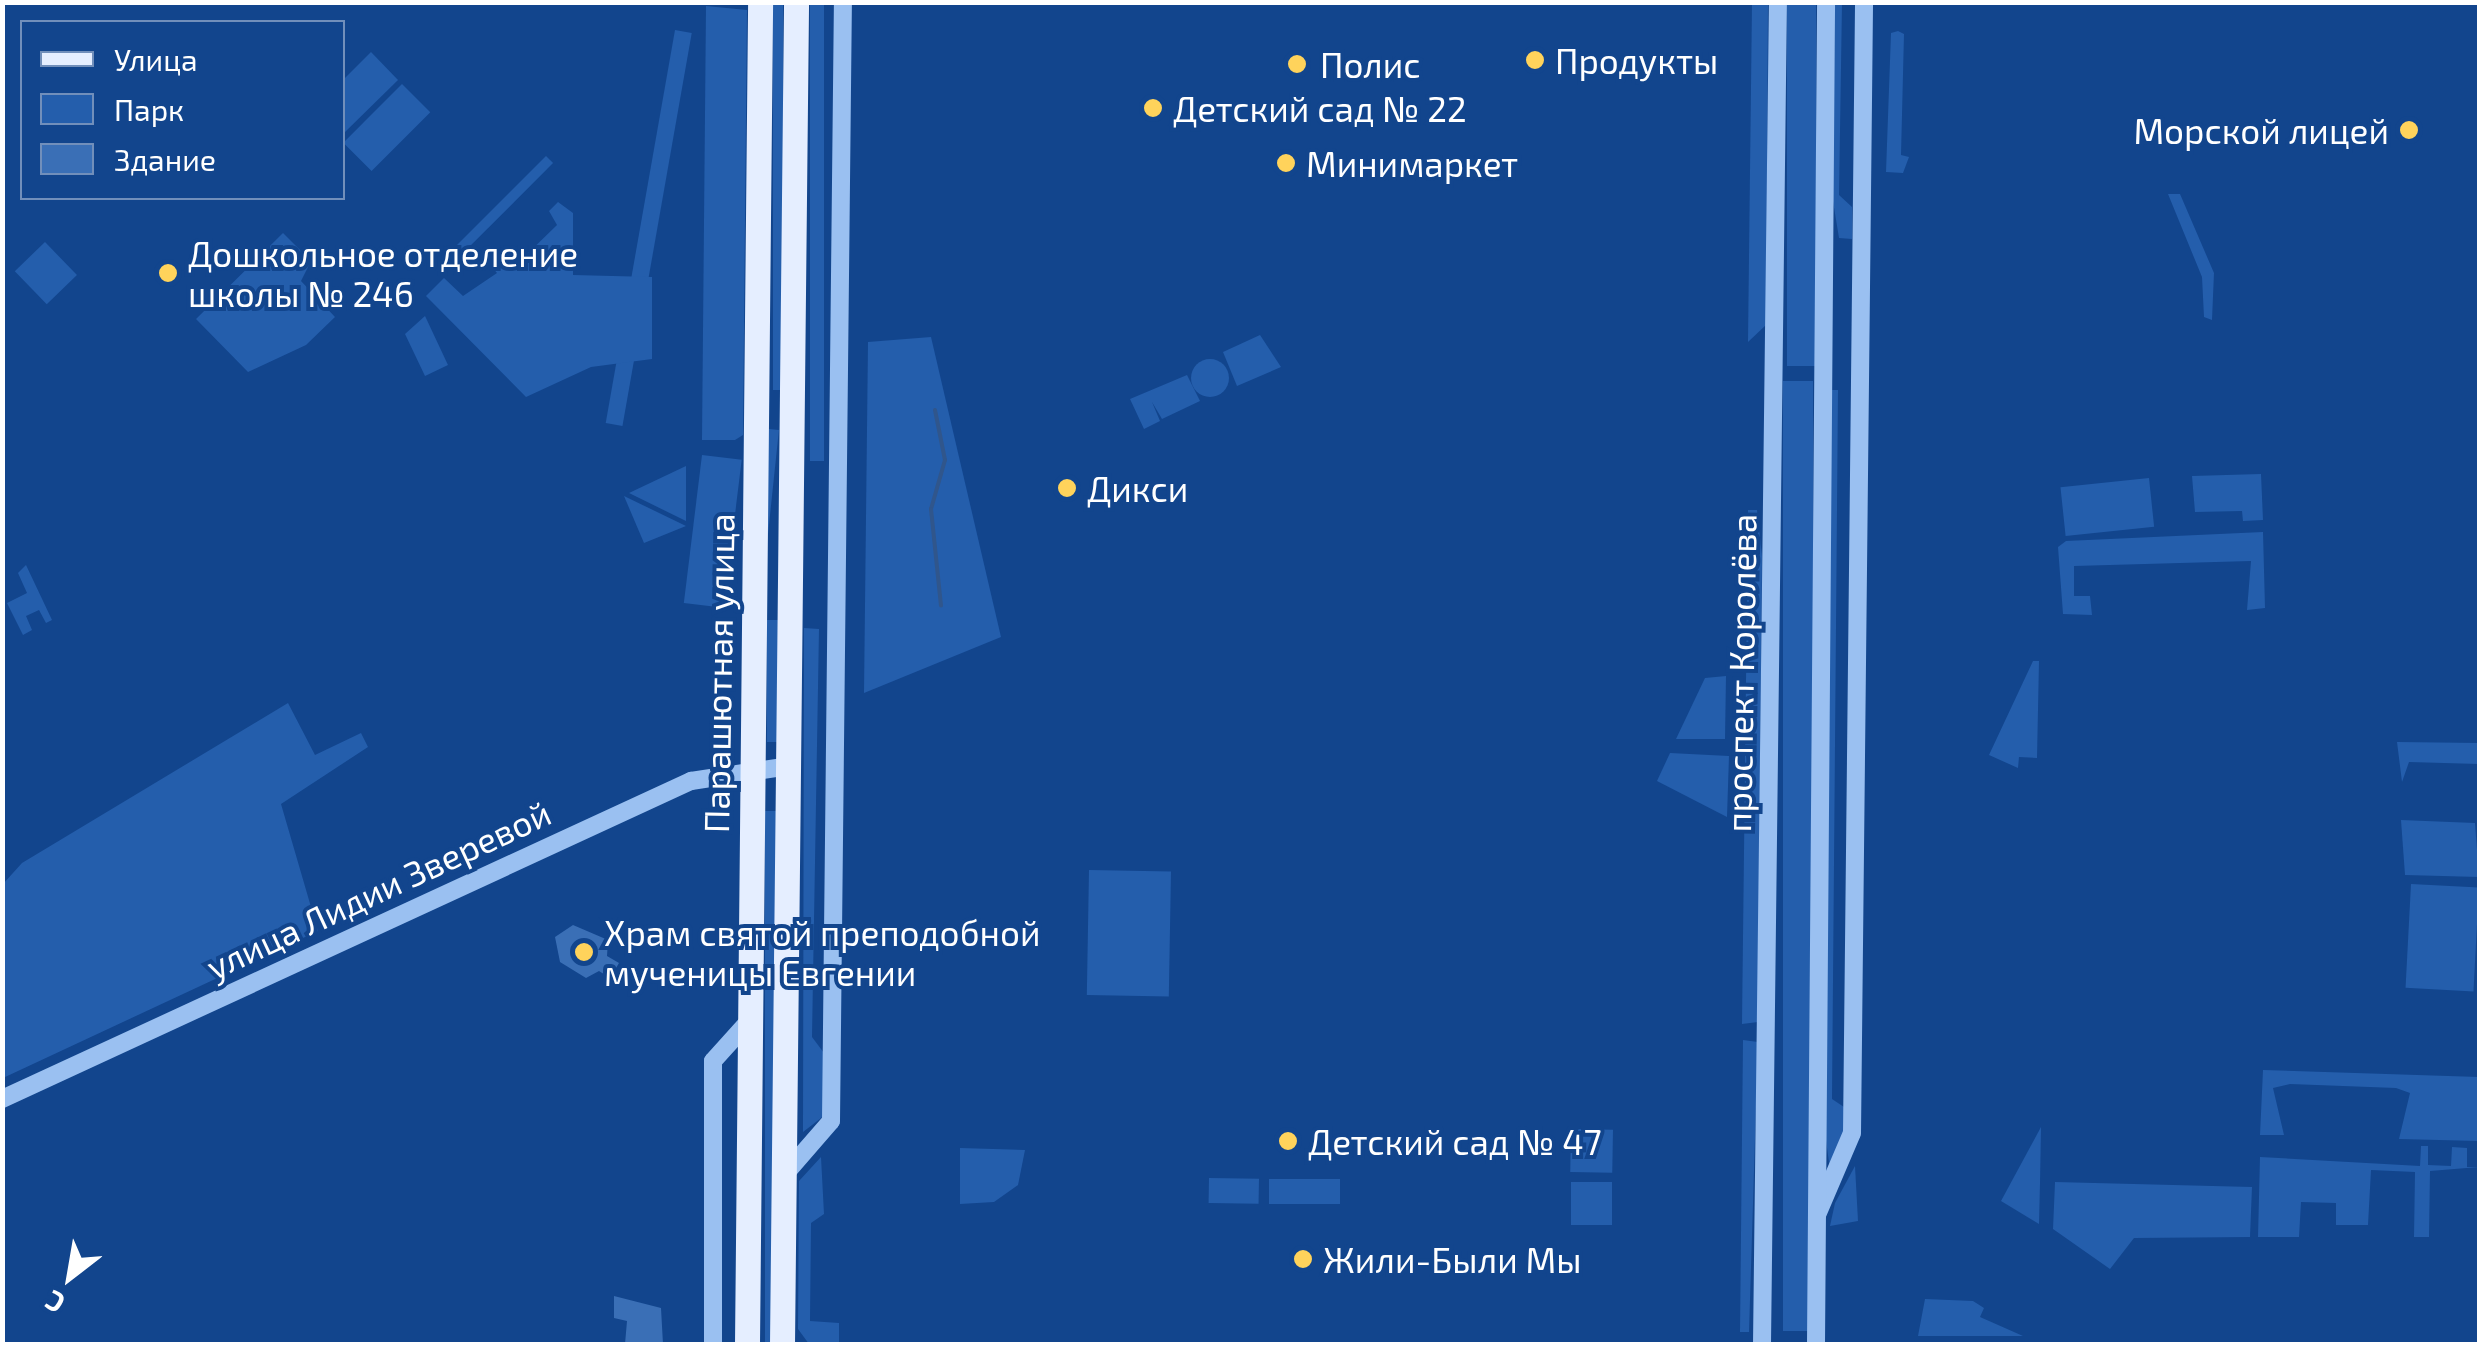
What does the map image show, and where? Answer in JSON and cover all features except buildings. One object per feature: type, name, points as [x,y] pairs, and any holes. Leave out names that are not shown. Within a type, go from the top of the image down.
[{"type":"main road","name":"Парашютная улица","points":[[747,1344],[760,2]]},
{"type":"main road","name":"Парашютная улица","points":[[782,1344],[796,2]]},
{"type":"main road","points":[[756,400],[774,414],[792,399]]},
{"type":"street","points":[[784,1174],[831,1121],[843,2]]},
{"type":"street","name":"проспект Королёва","points":[[1762,1344],[1778,2]]},
{"type":"street","points":[[1816,1344],[1826,2]]},
{"type":"street","points":[[1817,1215],[1852,1133],[1864,2]]},
{"type":"street","name":"улица Лидии Зверевой","points":[[2,1098],[691,781],[754,768],[789,766]]},
{"type":"street","points":[[713,1344],[713,1061],[749,1021]]},
{"type":"green space","points":[[773,2],[783,2],[783,390],[773,390]]},
{"type":"green space","points":[[810,2],[824,2],[824,461],[810,461]]},
{"type":"green space","points":[[1752,3],[1768,3],[1766,325],[1748,342]]},
{"type":"green space","points":[[1787,3],[1816,3],[1816,366],[1787,366]]},
{"type":"green space","points":[[1835,3],[1842,3],[1839,195],[1852,207],[1852,239],[1839,238],[1832,195]]},
{"type":"green space","points":[[706,6],[747,10],[743,435],[735,440],[702,440]]},
{"type":"green space","points":[[675,30],[692,33],[622,426],[606,423]]},
{"type":"green space","points":[[1891,33],[1904,34],[1901,155],[1909,157],[1903,173],[1886,172]]},
{"type":"green space","points":[[371,52],[398,80],[345,132],[345,78]]},
{"type":"green space","points":[[402,84],[430,112],[372,171],[345,141]]},
{"type":"green space","points":[[546,156],[553,163],[463,254],[455,247]]},
{"type":"green space","points":[[2168,194],[2180,194],[2214,273],[2212,320],[2204,317],[2202,277]]},
{"type":"green space","points":[[558,202],[573,213],[573,275],[652,277],[652,359],[591,367],[526,397],[426,296],[444,278],[463,296],[497,273],[492,267],[503,256],[520,261],[557,225],[549,211]]},
{"type":"green space","points":[[283,233],[311,261],[301,281],[335,317],[306,345],[248,372],[196,319]]},
{"type":"green space","points":[[45,242],[77,275],[47,304],[15,271]]},
{"type":"green space","points":[[425,316],[448,365],[425,376],[405,334]]},
{"type":"green space","points":[[1260,335],[1281,367],[1237,386],[1223,352]]},
{"type":"green space","points":[[931,337],[1001,637],[864,693],[868,342]]},
{"type":"green space","points":[[1210,359],[1223,365],[1229,378],[1223,391],[1210,397],[1197,391],[1191,378],[1197,365]]},
{"type":"green space","points":[[1187,375],[1200,401],[1162,419],[1152,402],[1160,421],[1144,429],[1130,399]]},
{"type":"green space","points":[[1783,381],[1813,381],[1813,1331],[1783,1331]]},
{"type":"green space","points":[[1831,390],[1838,390],[1832,1099],[1844,1107],[1843,1143],[1830,1170],[1823,1118]]},
{"type":"green space","points":[[769,429],[779,430],[760,608],[750,607]]},
{"type":"green space","points":[[702,455],[742,460],[724,608],[684,603]]},
{"type":"green space","points":[[686,466],[686,521],[629,493]]},
{"type":"green space","points":[[2261,474],[2263,520],[2243,521],[2242,511],[2195,512],[2192,476]]},
{"type":"green space","points":[[2149,478],[2154,527],[2066,536],[2060,487]]},
{"type":"green space","points":[[624,496],[686,526],[644,543]]},
{"type":"green space","points":[[1748,510],[1757,510],[1762,556],[1758,1022],[1742,1024]]},
{"type":"green space","points":[[2263,532],[2265,608],[2247,610],[2251,561],[2074,566],[2074,596],[2090,596],[2092,615],[2063,614],[2058,547],[2066,541]]},
{"type":"green space","points":[[26,565],[52,620],[46,623],[39,610],[26,616],[32,630],[23,635],[7,603],[27,593],[18,573]]},
{"type":"green space","points":[[767,620],[778,620],[778,742],[767,742]]},
{"type":"green space","points":[[804,628],[819,629],[812,1037],[824,1053],[825,1115],[803,1132]]},
{"type":"green space","points":[[2033,661],[2039,661],[2037,758],[2019,757],[2018,768],[1989,755]]},
{"type":"green space","points":[[1726,676],[1725,739],[1676,739],[1705,678]]},
{"type":"green space","points":[[288,703],[315,755],[361,733],[368,747],[281,804],[318,931],[3,1078],[3,884],[22,863]]},
{"type":"green space","points":[[2397,742],[2479,743],[2479,764],[2409,762],[2402,782]]},
{"type":"green space","points":[[1670,753],[1729,756],[1727,817],[1657,781]]},
{"type":"green space","points":[[765,811],[776,811],[776,1344],[765,1344]]},
{"type":"green space","points":[[2401,820],[2475,823],[2479,877],[2405,875]]},
{"type":"green space","points":[[1089,870],[1171,871],[1169,996],[1087,995]]},
{"type":"green space","points":[[2411,884],[2479,888],[2473,991],[2406,988]]},
{"type":"green space","points":[[1743,1040],[1758,1042],[1749,1332],[1740,1332]]},
{"type":"green space","points":[[2263,1070],[2479,1077],[2479,1141],[2399,1139],[2410,1093],[2396,1088],[2290,1084],[2273,1088],[2284,1135],[2260,1135]]},
{"type":"green space","points":[[2041,1127],[2040,1183],[2039,1224],[2001,1201]]},
{"type":"green space","points":[[1571,1129],[1613,1130],[1612,1173],[1570,1172]]},
{"type":"green space","points":[[2421,1146],[2428,1146],[2428,1165],[2451,1166],[2452,1147],[2467,1148],[2467,1167],[2479,1167],[2430,1171],[2429,1237],[2414,1237],[2415,1172],[2371,1170],[2368,1225],[2336,1225],[2336,1203],[2301,1202],[2299,1237],[2258,1237],[2260,1157],[2420,1166]]},
{"type":"green space","points":[[960,1148],[1025,1150],[1018,1185],[994,1202],[960,1204]]},
{"type":"green space","points":[[821,1157],[824,1214],[811,1223],[810,1321],[839,1323],[839,1344],[809,1344],[798,1329],[799,1181]]},
{"type":"green space","points":[[1855,1166],[1858,1221],[1830,1226],[1835,1203]]},
{"type":"green space","points":[[1209,1178],[1259,1179],[1259,1204],[1209,1203]]},
{"type":"green space","points":[[1269,1179],[1340,1179],[1340,1204],[1269,1204]]},
{"type":"green space","points":[[1571,1182],[1612,1182],[1612,1225],[1571,1225]]},
{"type":"green space","points":[[2055,1182],[2252,1187],[2250,1237],[2134,1238],[2110,1269],[2053,1229]]},
{"type":"green space","points":[[1925,1299],[1973,1301],[1984,1308],[1980,1317],[2023,1336],[1918,1336]]},
{"type":"waterway","points":[[935,410],[945,460],[931,509],[941,605]]},
{"type":"place","name":"Продукты","points":[[1535,60]]},
{"type":"place","name":"Полис","points":[[1297,64]]},
{"type":"place","name":"Детский сад № 22","points":[[1153,108]]},
{"type":"place","name":"Морской лицей","points":[[2409,130]]},
{"type":"place","name":"Минимаркет","points":[[1286,163]]},
{"type":"place","name":"Дошкольное отделение школы № 246","points":[[168,273]]},
{"type":"place","name":"Дикси","points":[[1067,488]]},
{"type":"place","name":"Храм святой преподобной мученицы Евгении","points":[[584,952]]},
{"type":"place","name":"Детский сад № 47","points":[[1288,1141]]},
{"type":"place","name":"Жили-Были Мы","points":[[1303,1259]]}]
